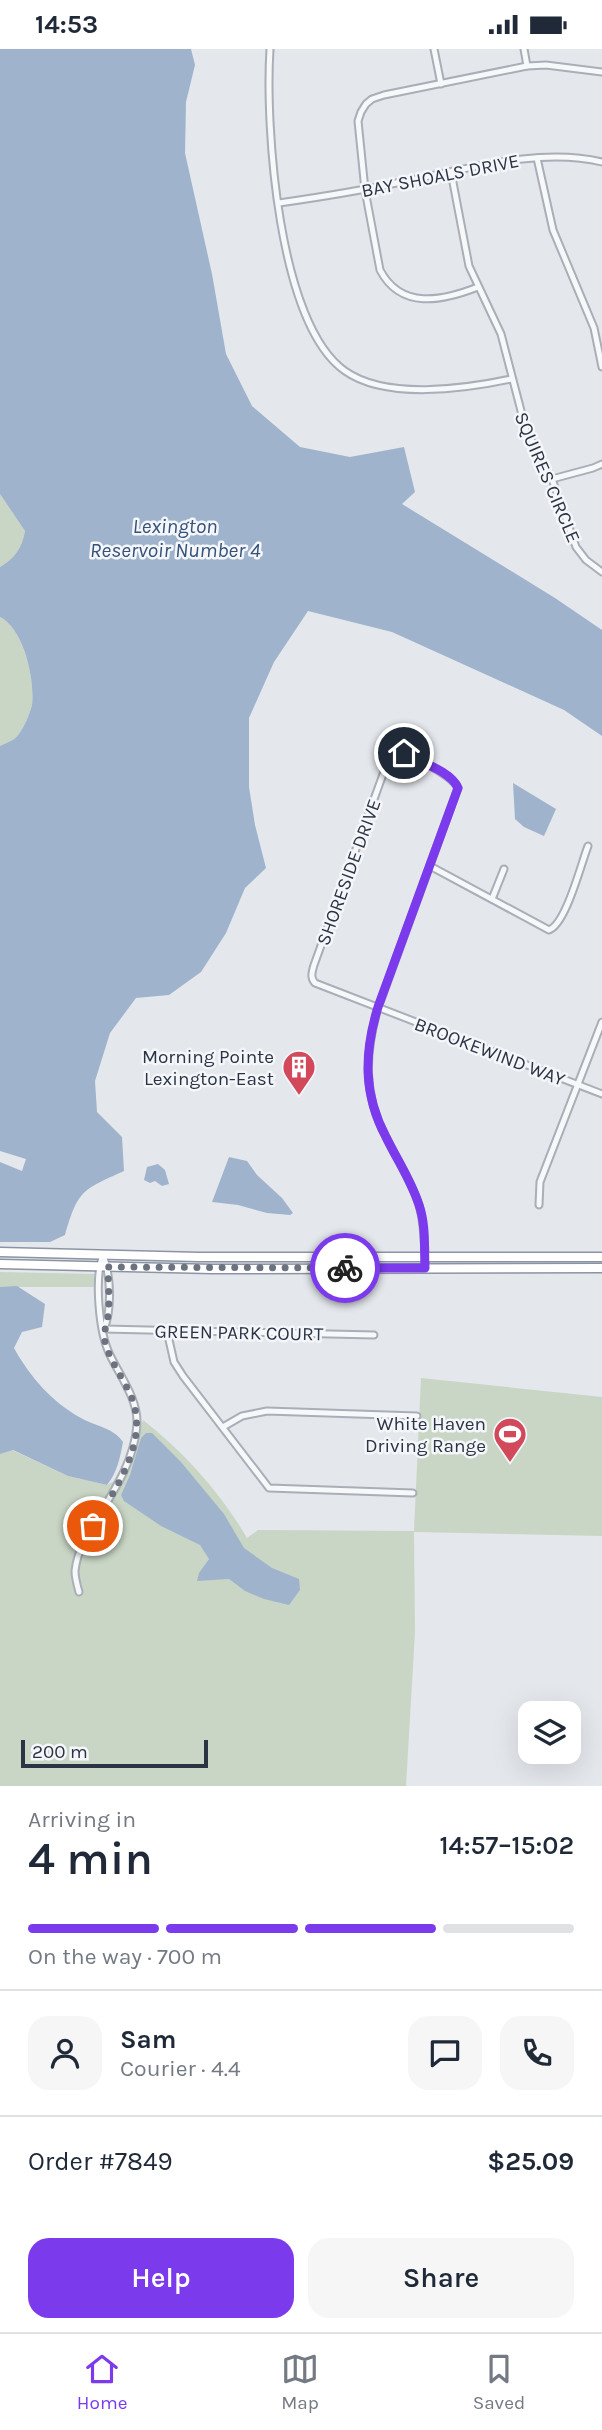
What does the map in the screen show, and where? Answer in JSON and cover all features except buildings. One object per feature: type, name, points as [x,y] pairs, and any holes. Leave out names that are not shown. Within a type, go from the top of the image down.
[{"type":"highway","points":[[0,1252],[425,1258],[602,1257]]},
{"type":"highway","points":[[0,1264],[103,1267],[602,1268]]},
{"type":"street","points":[[270,49],[271,135],[279,203],[298,298],[320,345],[331,360],[347,373],[377,386],[457,389],[511,379]]},
{"type":"street","points":[[433,49],[441,84]]},
{"type":"street","points":[[524,49],[527,66]]},
{"type":"street","points":[[478,287],[452,296],[421,299],[400,293],[391,286],[380,270],[365,190],[358,121],[361,112],[372,99],[384,95],[527,66],[546,65],[602,72]]},
{"type":"street","name":"BAY SHOALS DRIVE","points":[[279,203],[365,190],[522,158],[573,157],[602,162]]},
{"type":"street","points":[[537,158],[553,230],[594,328],[602,367]]},
{"type":"street","name":"SQUIRES CIRCLE","points":[[451,172],[469,266],[501,334],[526,430],[552,479],[576,547],[586,560],[602,572]]},
{"type":"street","points":[[552,479],[602,464]]},
{"type":"street","name":"SHORESIDE DRIVE","points":[[378,1007],[315,983],[312,975],[386,766],[390,757],[397,752],[448,776],[458,786],[378,1007],[369,1043],[367,1065],[369,1090],[381,1128],[420,1208],[425,1268]]},
{"type":"street","points":[[430,866],[549,930],[557,925],[563,914],[587,846]]},
{"type":"street","points":[[492,899],[504,869]]},
{"type":"street","name":"BROOKEWIND WAY","points":[[378,1007],[602,1094]]},
{"type":"street","points":[[540,1205],[540,1182],[602,1022]]},
{"type":"street","points":[[79,1592],[75,1572],[78,1557],[126,1468],[137,1423],[133,1401],[109,1353],[100,1318],[103,1255]]},
{"type":"street","name":"GREEN PARK COURT","points":[[104,1329],[374,1335]]},
{"type":"street","points":[[167,1331],[177,1367],[266,1485],[272,1489],[413,1493]]},
{"type":"street","points":[[223,1427],[242,1416],[267,1411],[417,1416]]},
{"type":"green space","points":[[0,494],[25,531],[17,552],[0,567]]},
{"type":"green space","points":[[0,617],[16,632],[26,657],[32,683],[32,705],[20,732],[0,746]]},
{"type":"green space","points":[[0,1272],[94,1274],[95,1287],[0,1287]]},
{"type":"green space","points":[[421,1378],[602,1397],[602,1536],[414,1532],[415,1632],[406,1786],[0,1786],[0,1454],[12,1450],[68,1476],[107,1485],[125,1475],[143,1420],[201,1474],[247,1538],[258,1530],[414,1531]]},
{"type":"water","name":"Lexington Reservoir Number 4","points":[[0,49],[191,49],[195,65],[186,102],[185,153],[212,274],[226,354],[252,406],[300,447],[350,457],[404,447],[415,492],[402,504],[602,630],[602,736],[564,710],[392,632],[308,611],[274,662],[249,718],[249,787],[266,868],[245,888],[226,933],[201,972],[169,995],[136,998],[110,1033],[95,1081],[97,1112],[122,1137],[124,1171],[84,1193],[78,1200],[65,1235],[50,1242],[0,1242],[0,746],[15,738],[26,720],[32,705],[32,682],[26,656],[16,632],[0,617],[0,567],[17,552],[25,531],[0,494]]},
{"type":"water","points":[[513,783],[556,809],[544,836],[524,827],[515,819]]},
{"type":"water","points":[[229,1157],[247,1161],[293,1213],[267,1213],[238,1205],[212,1202]]},
{"type":"water","points":[[158,1164],[165,1170],[169,1184],[162,1186],[155,1181],[150,1183],[144,1180],[147,1167]]},
{"type":"water","points":[[17,1286],[45,1304],[42,1327],[22,1332],[14,1348],[27,1369],[61,1404],[81,1418],[115,1433],[123,1442],[116,1470],[107,1485],[68,1476],[13,1450],[0,1454],[0,1287]]},
{"type":"water","points":[[146,1433],[152,1433],[181,1462],[224,1514],[244,1548],[272,1568],[299,1579],[300,1590],[289,1605],[245,1591],[229,1579],[197,1581],[209,1559],[200,1545],[161,1526],[124,1501],[121,1495],[141,1438]]},
{"type":"pier","points":[[0,1151],[26,1159],[22,1171],[0,1162]]},
{"type":"way so far","points":[[93,1526],[126,1468],[137,1423],[130,1393],[105,1340],[108,1267],[345,1268]]},
{"type":"place","name":"Morning Pointe Lexington-East","points":[[299,1097]]},
{"type":"place","name":"White Haven Driving Range","points":[[510,1464]]},
{"type":"route","points":[[345,1268],[425,1268],[424,1230],[420,1208],[375,1112],[369,1090],[367,1065],[370,1034],[378,1007],[458,788],[457,783],[448,776],[404,753]]}]
